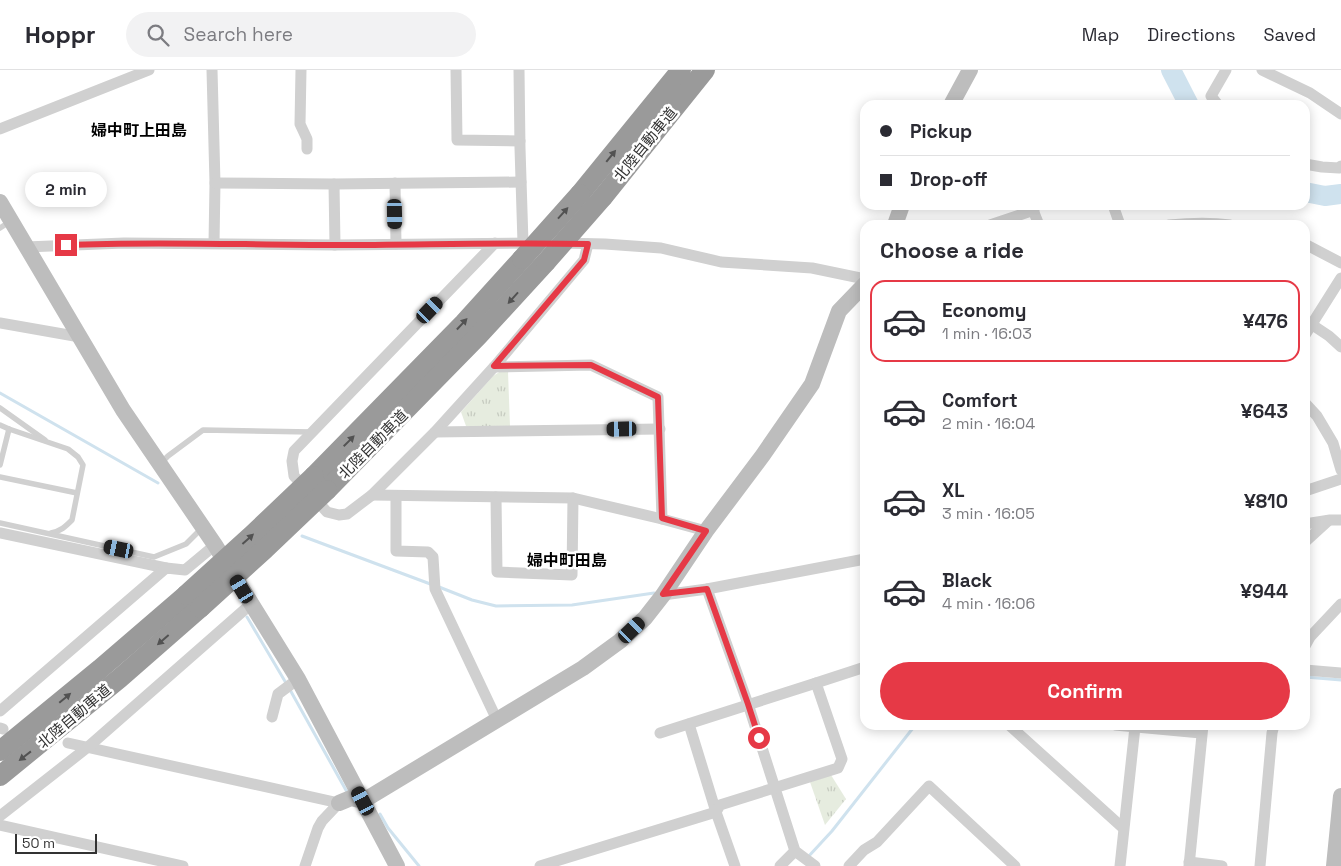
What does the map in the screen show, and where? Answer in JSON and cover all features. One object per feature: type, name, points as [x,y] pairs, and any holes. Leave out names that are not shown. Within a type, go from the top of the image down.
[{"type":"highway","name":"北陸自動車道","points":[[0,776],[120,678],[272,543],[321,483],[451,336],[523,251],[580,194],[680,71]]},
{"type":"highway","name":"北陸自動車道","points":[[0,751],[100,669],[251,536],[321,483],[464,350],[546,262],[603,197],[703,73]]},
{"type":"street","points":[[0,129],[149,70]]},
{"type":"street","points":[[212,70],[215,184],[214,243]]},
{"type":"street","points":[[301,70],[300,124],[308,139],[308,149]]},
{"type":"street","points":[[456,70],[457,140],[520,141]]},
{"type":"street","points":[[520,70],[523,251]]},
{"type":"street","points":[[954,100],[970,70]]},
{"type":"street","points":[[1214,100],[1211,96],[1226,70]]},
{"type":"street","points":[[1262,70],[1310,93],[1341,114]]},
{"type":"street","points":[[1310,165],[1339,168],[1341,166]]},
{"type":"street","points":[[215,184],[521,182]]},
{"type":"street","points":[[395,183],[396,244]]},
{"type":"street","points":[[334,184],[334,245]]},
{"type":"street","points":[[0,202],[6,225],[26,247],[123,410],[215,545],[298,679],[397,866]]},
{"type":"street","points":[[1003,220],[1028,210]]},
{"type":"street","points":[[26,247],[124,243],[334,245],[496,243],[523,251],[588,244],[661,248],[721,262],[812,268],[860,278]]},
{"type":"street","points":[[496,243],[314,432],[294,450],[292,461],[294,476],[327,512],[339,515],[347,514],[372,494],[435,432],[584,260],[588,244]]},
{"type":"street","points":[[1310,246],[1341,262]]},
{"type":"street","points":[[1310,321],[1341,278]]},
{"type":"street","points":[[305,866],[318,828],[339,803],[351,798],[363,801],[497,720],[583,668],[620,641],[645,618],[812,384],[839,311],[860,289]]},
{"type":"street","points":[[0,323],[80,336]]},
{"type":"street","points":[[1310,323],[1341,347]]},
{"type":"street","points":[[494,366],[591,365],[658,397],[662,518]]},
{"type":"street","points":[[1310,408],[1317,416],[1333,443],[1341,470]]},
{"type":"street","points":[[435,432],[660,428]]},
{"type":"street","points":[[1310,489],[1341,479]]},
{"type":"street","points":[[372,494],[396,496],[573,498],[662,518],[706,531]]},
{"type":"street","points":[[396,496],[396,551],[428,552],[433,557],[435,589],[497,720]]},
{"type":"street","points":[[496,496],[497,572],[572,575],[573,498]]},
{"type":"street","points":[[1310,523],[1335,520]]},
{"type":"street","points":[[1310,538],[1335,520]]},
{"type":"street","points":[[0,533],[166,568],[185,570],[215,545]]},
{"type":"street","points":[[663,594],[707,589],[860,560]]},
{"type":"street","points":[[0,711],[166,568]]},
{"type":"street","points":[[707,589],[748,704],[795,851],[815,866]]},
{"type":"street","points":[[0,816],[88,747],[251,604]]},
{"type":"street","points":[[1310,638],[1341,604]]},
{"type":"street","points":[[660,733],[860,669]]},
{"type":"street","points":[[1310,670],[1341,673]]},
{"type":"street","points":[[272,717],[278,694],[298,679]]},
{"type":"street","points":[[540,866],[716,812],[720,806],[838,768],[842,759],[816,682]]},
{"type":"street","points":[[689,724],[735,866]]},
{"type":"street","points":[[1015,730],[1123,828]]},
{"type":"street","points":[[1120,866],[1135,730]]},
{"type":"street","points":[[1202,730],[1189,864],[1222,866]]},
{"type":"street","points":[[1260,866],[1273,730]]},
{"type":"street","points":[[68,743],[339,803]]},
{"type":"street","points":[[849,866],[864,850],[877,842],[929,786],[1015,866]]},
{"type":"street","points":[[1334,866],[1341,796]]},
{"type":"street","points":[[0,825],[183,866]]},
{"type":"street","points":[[780,866],[795,851]]},
{"type":"lane","points":[[0,408],[51,444]]},
{"type":"lane","points":[[0,425],[9,430],[68,450],[78,457],[83,465],[72,520],[59,532],[49,534]]},
{"type":"lane","points":[[0,465],[9,430]]},
{"type":"lane","points":[[159,464],[203,430],[314,432]]},
{"type":"lane","points":[[0,477],[77,493]]},
{"type":"lane","points":[[0,523],[154,557],[186,544],[202,528]]},
{"type":"green space","points":[[501,371],[508,372],[510,426],[466,426],[461,412],[493,376]]},
{"type":"green space","points":[[831,775],[846,799],[825,825],[810,782]]},
{"type":"waterway","points":[[1171,70],[1186,100]]},
{"type":"waterway","points":[[1310,193],[1325,196],[1341,194]]},
{"type":"waterway","points":[[0,393],[158,483]]},
{"type":"waterway","points":[[302,536],[433,585]]},
{"type":"waterway","points":[[439,587],[472,600],[496,606],[572,605],[654,593]]},
{"type":"waterway","points":[[247,617],[286,683]]},
{"type":"waterway","points":[[1310,677],[1341,680]]},
{"type":"waterway","points":[[289,688],[347,792]]},
{"type":"waterway","points":[[808,857],[832,831],[911,730]]},
{"type":"waterway","points":[[380,814],[388,828],[419,866]]},
{"type":"district","name":"婦中町上田島","points":[[139,130]]},
{"type":"district","name":"婦中町田島","points":[[567,560]]},
{"type":"route","points":[[66,245],[124,243],[334,245],[588,244],[584,260],[494,366],[591,365],[658,397],[662,518],[706,531],[663,594],[707,589],[759,738]]}]
